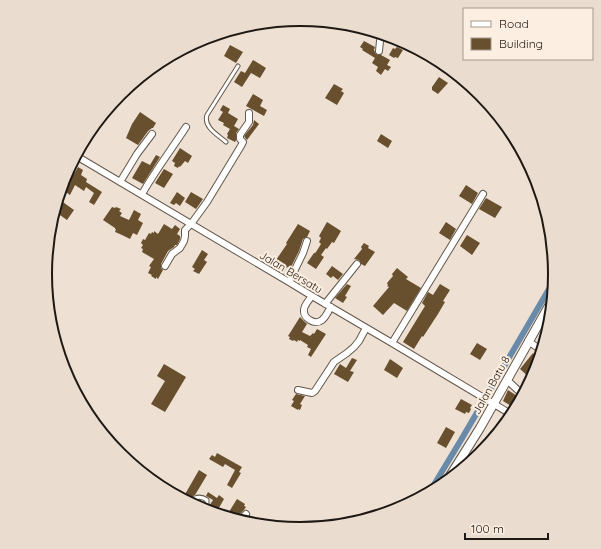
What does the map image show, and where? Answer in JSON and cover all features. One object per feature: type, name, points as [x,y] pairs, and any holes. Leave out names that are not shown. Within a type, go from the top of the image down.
[{"type":"street","points":[[379,51],[381,39]]},
{"type":"street","points":[[165,266],[172,254],[180,248],[184,241],[185,230],[207,202],[241,146],[243,142],[240,139],[240,135],[249,122],[249,113]]},
{"type":"street","points":[[142,194],[186,127]]},
{"type":"street","points":[[120,182],[137,154],[152,134]]},
{"type":"street","name":"Jalan Bersatu","points":[[81,159],[508,412]]},
{"type":"street","points":[[392,343],[483,194]]},
{"type":"street","points":[[289,282],[307,241]]},
{"type":"street","points":[[312,296],[303,312],[312,322],[318,322],[321,321],[328,305],[357,264]]},
{"type":"street","name":"Jalan Batu 8","points":[[453,471],[546,310]]},
{"type":"street","points":[[298,390],[312,394],[334,362],[347,354],[354,347],[366,328]]},
{"type":"street","points":[[528,341],[538,348]]},
{"type":"street","points":[[506,380],[519,392]]},
{"type":"lane","points":[[226,142],[212,130],[206,123],[206,119],[207,115],[238,66]]},
{"type":"lane","points":[[195,499],[199,496],[203,497],[207,500],[207,505]]},
{"type":"building","points":[[364,41],[375,47],[374,50],[376,54],[390,60],[387,65],[391,67],[388,71],[385,69],[381,75],[376,71],[378,67],[372,63],[375,58],[362,50],[363,49],[360,47]]},
{"type":"building","points":[[230,45],[243,52],[236,63],[224,56]]},
{"type":"building","points":[[397,47],[403,50],[398,58],[394,58],[389,55],[393,48],[395,49]]},
{"type":"building","points":[[253,60],[266,68],[260,78],[251,73],[242,87],[234,82],[241,71],[245,73]]},
{"type":"building","points":[[439,77],[448,83],[438,94],[432,90],[432,87]]},
{"type":"building","points":[[334,84],[343,89],[341,91],[344,93],[337,105],[325,98]]},
{"type":"building","points":[[253,94],[263,100],[260,106],[267,110],[264,116],[246,106]]},
{"type":"building","points":[[223,105],[230,109],[228,113],[238,119],[234,126],[239,129],[236,133],[235,142],[227,138],[227,134],[230,129],[218,120],[223,112],[220,110]]},
{"type":"building","points":[[140,112],[156,123],[138,145],[126,138],[132,124]]},
{"type":"building","points":[[254,120],[259,124],[247,140],[244,136],[253,125]]},
{"type":"building","points":[[381,134],[392,141],[388,148],[377,141]]},
{"type":"building","points":[[180,148],[192,156],[188,163],[185,161],[178,168],[174,166],[175,163],[172,161]]},
{"type":"building","points":[[156,155],[160,157],[143,184],[132,178],[142,161],[150,165]]},
{"type":"building","points":[[78,167],[83,170],[81,175],[87,179],[86,182],[102,192],[94,205],[89,202],[94,193],[86,187],[84,191],[75,185],[70,195],[66,192]]},
{"type":"building","points":[[164,169],[173,174],[164,188],[155,183]]},
{"type":"building","points":[[466,185],[478,193],[472,204],[459,196]]},
{"type":"building","points":[[177,192],[185,198],[180,206],[176,203],[174,205],[170,203]]},
{"type":"building","points":[[191,192],[203,199],[196,209],[185,202]]},
{"type":"building","points":[[486,198],[502,207],[495,218],[479,209]]},
{"type":"building","points":[[63,202],[74,210],[67,220],[59,215]]},
{"type":"building","points":[[112,207],[121,209],[119,211],[122,213],[120,216],[129,220],[134,210],[141,214],[138,220],[143,223],[137,235],[133,233],[130,239],[115,232],[115,228],[103,220]]},
{"type":"building","points":[[327,222],[341,231],[334,243],[332,242],[321,255],[324,257],[316,269],[307,263],[321,244],[319,242],[321,238],[319,236]]},
{"type":"building","points":[[446,222],[456,229],[450,240],[439,233]]},
{"type":"building","points":[[164,224],[172,229],[175,225],[180,229],[177,234],[180,236],[180,239],[177,245],[168,251],[161,264],[161,268],[163,270],[158,279],[156,277],[156,279],[148,273],[151,267],[149,266],[154,259],[142,252],[143,249],[141,248],[143,245],[141,243],[143,239],[145,240],[149,233],[154,233],[154,231],[158,234]]},
{"type":"building","points":[[298,224],[310,231],[307,237],[303,239],[290,269],[287,267],[284,272],[278,268],[281,263],[276,260]]},
{"type":"building","points":[[467,235],[480,243],[472,255],[460,246]]},
{"type":"building","points":[[364,243],[369,246],[368,248],[375,252],[365,266],[361,264],[359,260],[354,259],[362,249],[361,247]]},
{"type":"building","points":[[202,250],[208,254],[204,260],[207,262],[199,274],[193,271],[195,269],[192,267]]},
{"type":"building","points":[[332,266],[343,274],[338,280],[333,276],[331,278],[326,274]]},
{"type":"building","points":[[397,268],[408,277],[406,279],[421,288],[407,311],[394,303],[383,315],[373,306],[389,287],[387,286],[387,283]]},
{"type":"building","points":[[347,284],[351,286],[343,303],[335,298]]},
{"type":"building","points":[[440,284],[450,290],[443,301],[445,302],[438,314],[414,349],[403,342],[425,306],[422,303],[428,292],[433,295]]},
{"type":"building","points":[[300,317],[307,324],[302,332],[310,336],[313,333],[314,334],[317,329],[326,334],[311,357],[308,355],[311,349],[307,347],[308,345],[300,340],[297,342],[294,340],[293,341],[289,339],[290,337],[288,336]]},
{"type":"building","points":[[477,343],[487,349],[480,360],[470,354]]},
{"type":"building","points":[[533,353],[535,355],[527,376],[520,369]]},
{"type":"building","points":[[352,358],[357,360],[350,371],[354,372],[348,382],[334,374],[340,364],[346,368]]},
{"type":"building","points":[[390,359],[403,368],[397,378],[384,370]]},
{"type":"building","points":[[164,364],[186,377],[165,412],[151,404],[165,381],[157,376]]},
{"type":"building","points":[[508,390],[517,396],[511,406],[503,401]]},
{"type":"building","points":[[296,394],[305,396],[300,404],[302,405],[300,410],[291,406],[294,401],[292,400]]},
{"type":"building","points":[[461,399],[472,405],[469,413],[466,412],[465,414],[455,409]]},
{"type":"building","points":[[446,427],[455,432],[446,448],[437,443]]},
{"type":"building","points":[[217,453],[242,467],[239,472],[241,473],[232,488],[227,485],[235,470],[225,464],[223,467],[209,459],[212,455],[215,457]]},
{"type":"building","points":[[199,470],[207,475],[192,498],[185,494]]},
{"type":"building","points":[[208,492],[217,498],[219,495],[224,499],[218,509],[209,506],[213,500],[206,496]]},
{"type":"building","points":[[237,499],[245,504],[244,506],[246,507],[239,516],[229,513]]},
{"type":"waterway","points":[[434,484],[548,291]]}]
